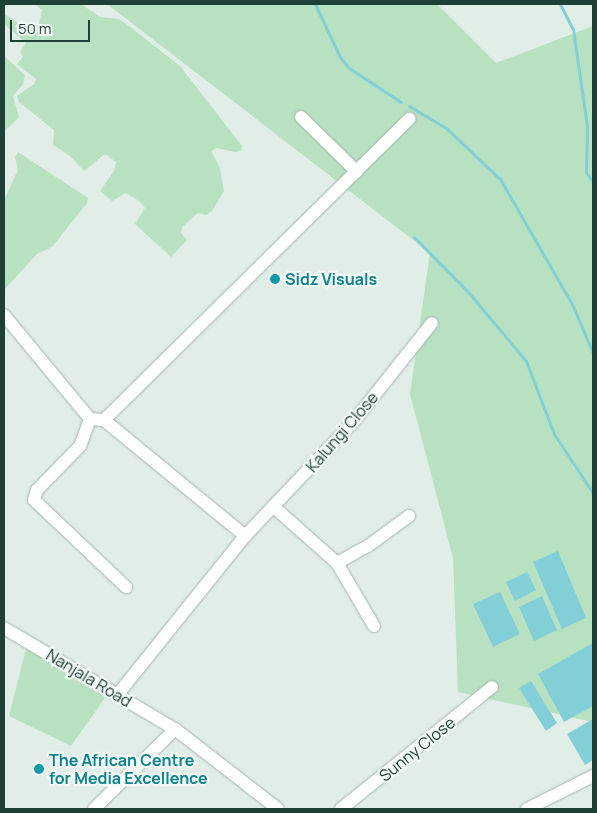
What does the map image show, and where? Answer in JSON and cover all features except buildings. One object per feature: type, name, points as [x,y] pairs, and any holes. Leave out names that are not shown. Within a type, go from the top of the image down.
[{"type":"street","points":[[302,117],[357,172]]},
{"type":"street","points":[[104,420],[409,119]]},
{"type":"street","points":[[4,316],[90,419],[104,420],[246,536]]},
{"type":"street","name":"Kalungi Close","points":[[118,694],[246,536],[275,508],[354,421],[432,323]]},
{"type":"street","points":[[90,419],[80,446],[37,490],[34,500],[126,587]]},
{"type":"street","points":[[275,508],[337,563],[374,626]]},
{"type":"street","points":[[337,563],[368,546],[409,516]]},
{"type":"street","name":"Nanjala Road","points":[[4,628],[174,729],[278,809]]},
{"type":"street","name":"Sunny Close","points":[[341,809],[492,688]]},
{"type":"street","points":[[94,809],[174,729]]},
{"type":"street","points":[[526,809],[593,776]]},
{"type":"green space","points":[[35,4],[81,4],[100,17],[119,19],[180,66],[242,146],[241,151],[235,152],[217,148],[211,151],[220,168],[224,191],[212,211],[206,215],[198,213],[182,227],[181,233],[187,240],[171,257],[135,224],[145,208],[139,201],[126,193],[112,201],[100,191],[114,171],[116,162],[105,154],[84,171],[70,156],[53,145],[54,130],[19,102],[17,96],[34,84],[36,79],[17,64],[23,57],[20,52],[26,43],[4,24],[4,14],[24,26],[33,27],[39,24],[42,10]]},
{"type":"green space","points":[[107,4],[437,4],[496,63],[593,26],[593,722],[458,692],[453,558],[410,394],[430,253]]},
{"type":"green space","points":[[4,56],[25,75],[23,84],[13,96],[19,117],[5,131]]},
{"type":"green space","points":[[18,152],[88,198],[87,203],[52,247],[37,254],[4,290],[4,200],[18,170],[15,157]]},
{"type":"green space","points":[[26,649],[107,695],[71,746],[9,716]]},
{"type":"water","points":[[558,551],[586,618],[562,629],[533,562]]},
{"type":"water","points":[[527,572],[536,590],[515,601],[506,582]]},
{"type":"water","points":[[500,592],[520,634],[493,647],[473,604]]},
{"type":"water","points":[[542,596],[557,630],[534,641],[519,607]]},
{"type":"water","points":[[593,643],[593,706],[564,722],[538,674]]},
{"type":"water","points":[[531,681],[557,723],[546,731],[519,688]]},
{"type":"water","points":[[593,719],[593,760],[585,765],[567,734]]},
{"type":"waterway","points":[[315,4],[340,57],[349,68],[401,102]]},
{"type":"waterway","points":[[560,4],[573,29],[587,126],[586,172],[593,182]]},
{"type":"waterway","points":[[409,106],[446,128],[500,179],[572,304],[593,353]]},
{"type":"waterway","points":[[414,237],[469,293],[526,361],[554,434],[593,493]]},
{"type":"place","name":"Sidz Visuals","points":[[275,279]]},
{"type":"place","name":"The African Centre for Media Excellence","points":[[39,769]]}]
